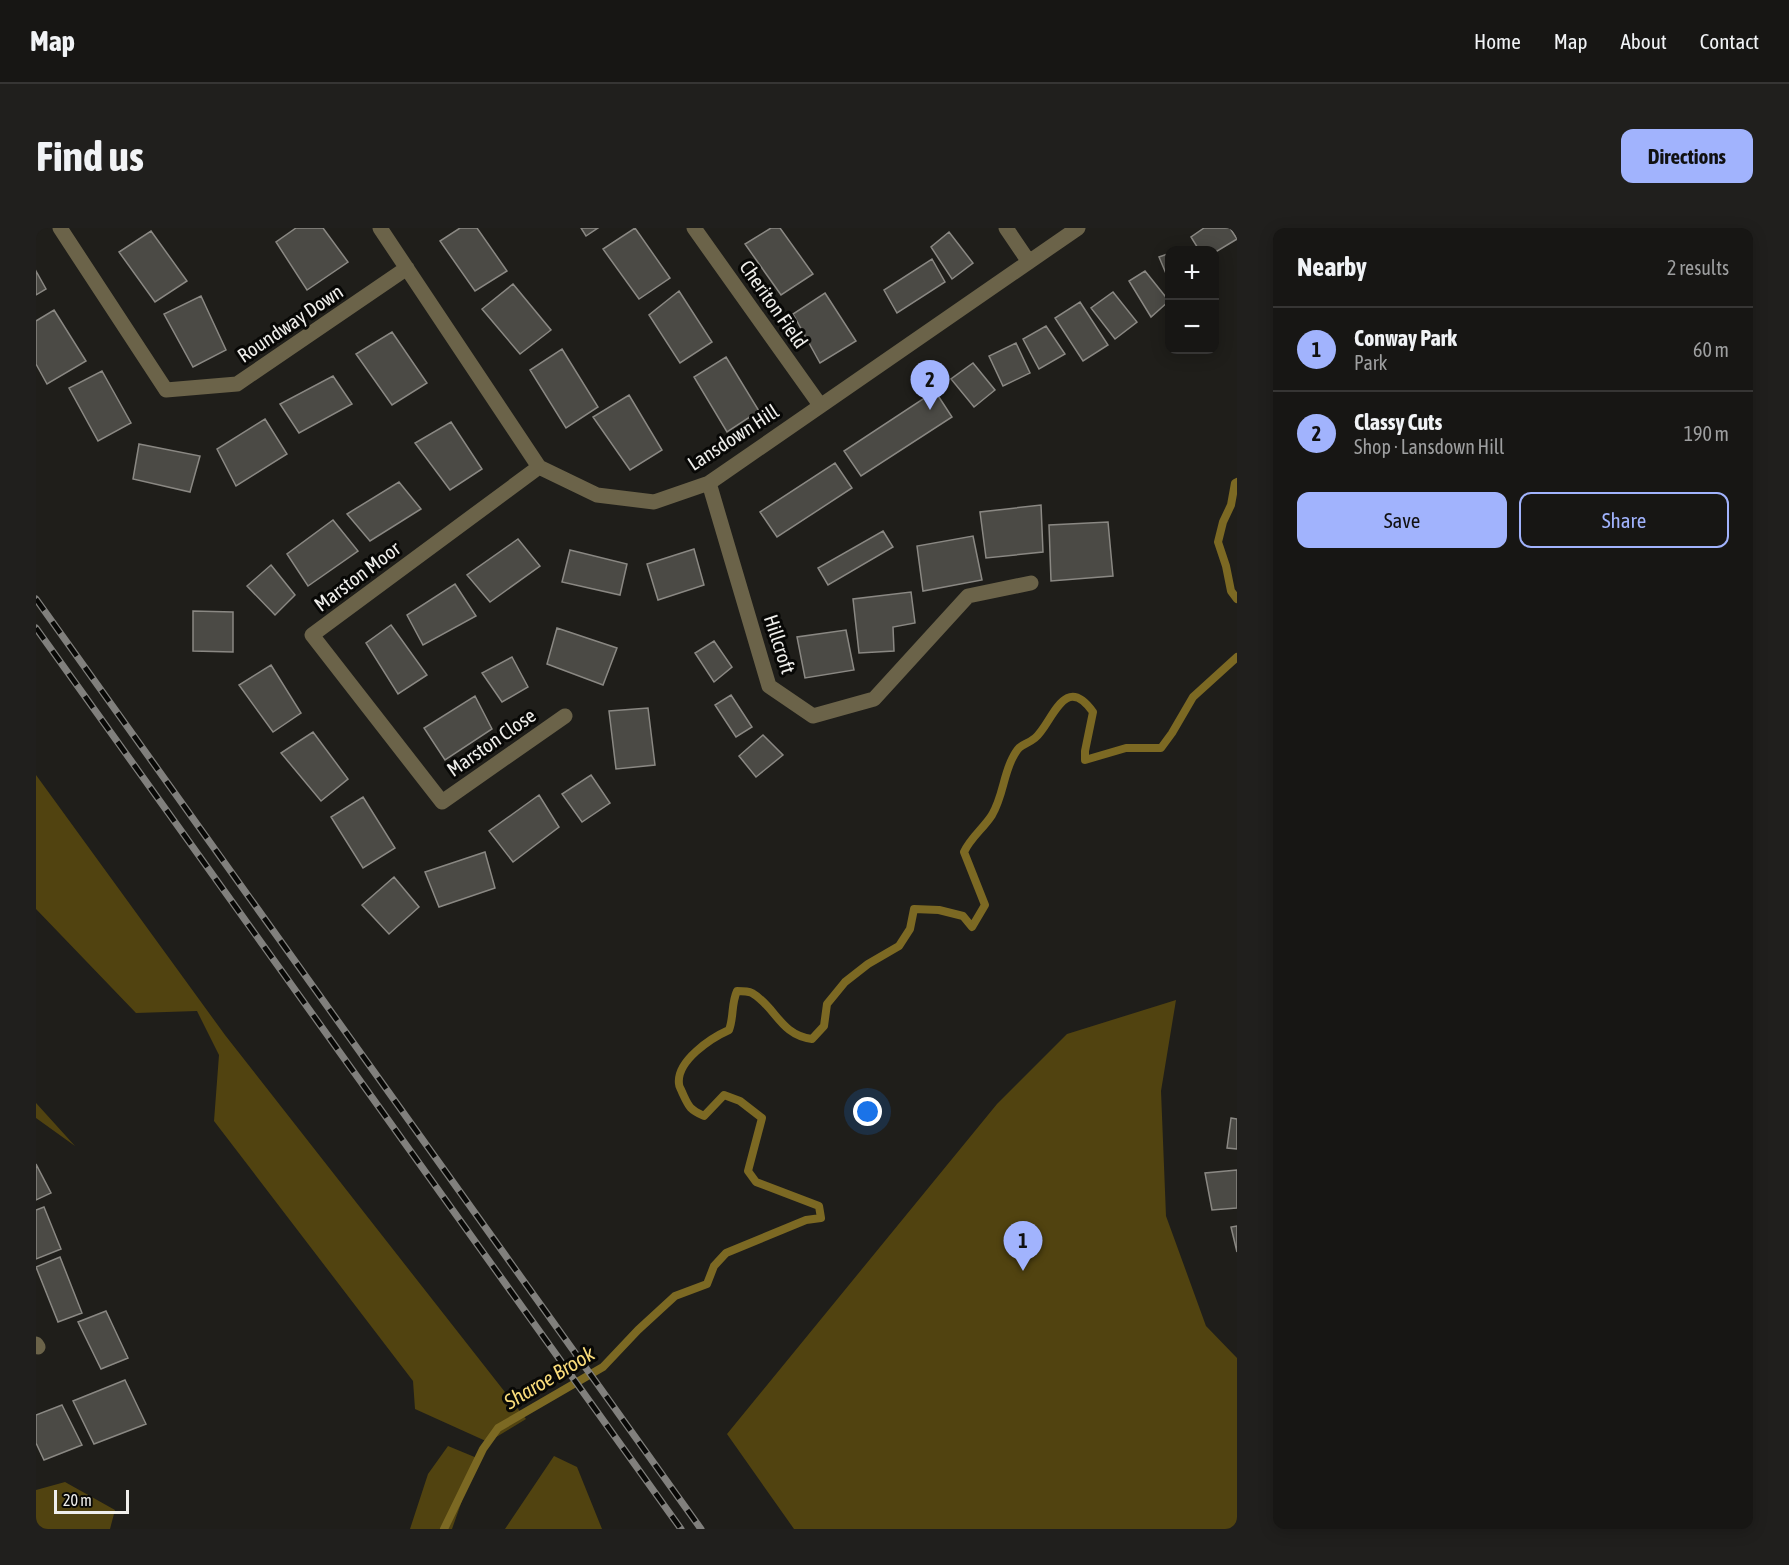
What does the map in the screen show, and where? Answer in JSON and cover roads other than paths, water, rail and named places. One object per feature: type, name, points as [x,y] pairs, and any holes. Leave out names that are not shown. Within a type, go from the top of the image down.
[{"type":"street","name":"Roundway Down","points":[[60,228],[166,390],[237,384],[407,268]]},
{"type":"street","name":"Lansdown Hill","points":[[380,228],[539,466],[597,495],[654,502],[709,483],[1078,228]]},
{"type":"street","name":"Cheriton Field","points":[[694,228],[820,405]]},
{"type":"street","points":[[1006,228],[1029,262]]},
{"type":"street","name":"Marston Moor","points":[[442,802],[312,635],[539,466]]},
{"type":"street","name":"Hillcroft","points":[[709,483],[769,686],[813,716],[874,699],[968,596],[1031,583]]},
{"type":"street","name":"Marston Close","points":[[442,802],[565,716]]},
{"type":"waterway","name":"Sharoe Brook","points":[[1237,482],[1218,542],[1231,591],[1237,599]]},
{"type":"waterway","name":"Sharoe Brook","points":[[444,1529],[483,1449],[498,1428],[603,1367],[675,1296],[707,1284],[714,1266],[726,1253],[806,1220],[821,1218],[819,1206],[756,1182],[748,1171],[762,1118],[740,1101],[724,1095],[704,1116],[690,1107],[679,1086],[683,1067],[696,1051],[729,1030],[737,991],[752,993],[792,1032],[812,1039],[824,1026],[827,1004],[845,982],[868,964],[899,946],[910,929],[914,909],[939,910],[963,916],[972,927],[985,905],[964,852],[992,815],[1015,753],[1035,738],[1060,704],[1074,697],[1083,701],[1093,712],[1085,760],[1126,748],[1161,748],[1193,697],[1237,657]]},
{"type":"railway","points":[[36,599],[701,1529]]},
{"type":"railway","points":[[36,628],[681,1529]]},
{"type":"place","name":"Classy Cuts","points":[[930,410]]},
{"type":"place","name":"Conway Park","points":[[1023,1271]]}]
